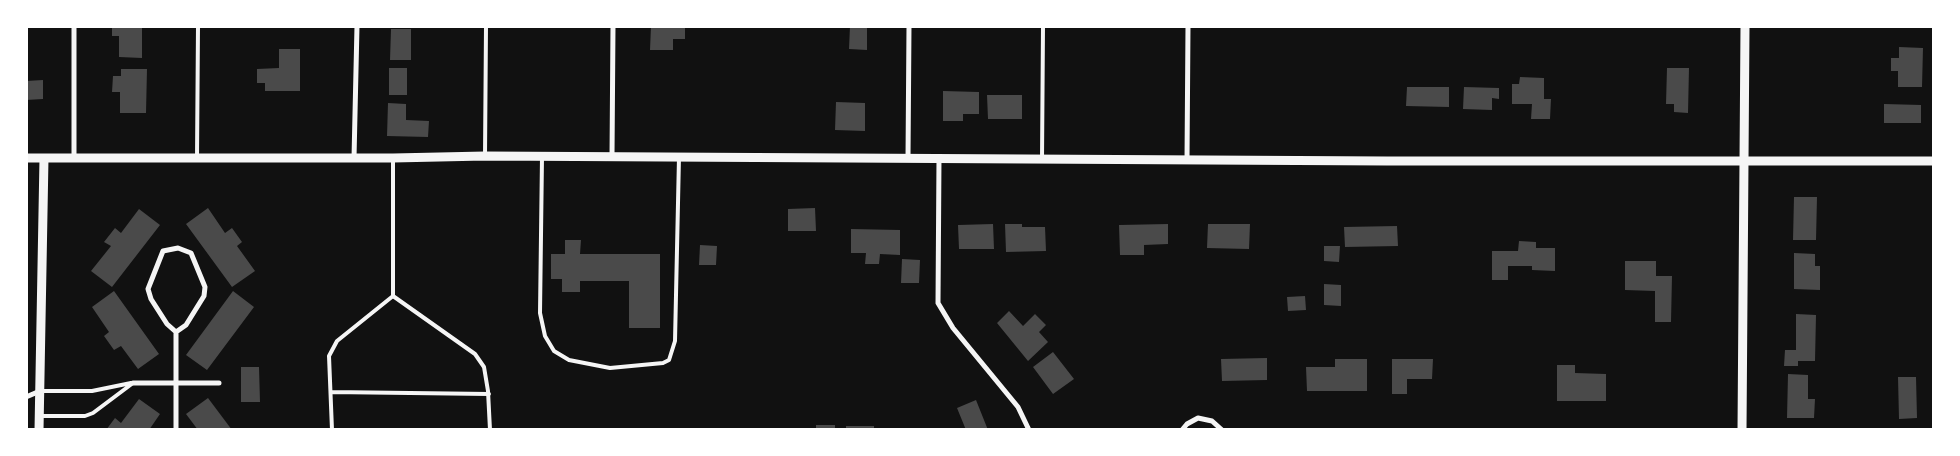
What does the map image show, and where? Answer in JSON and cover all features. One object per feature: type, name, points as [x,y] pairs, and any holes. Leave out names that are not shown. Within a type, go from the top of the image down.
[{"type":"street","points":[[74,26],[74,158]]},
{"type":"street","points":[[354,158],[357,26]]},
{"type":"street","points":[[612,156],[613,26]]},
{"type":"street","points":[[908,158],[909,26]]},
{"type":"street","points":[[1187,160],[1188,26]]},
{"type":"street","points":[[1742,430],[1744,26]]},
{"type":"street","points":[[26,158],[612,156],[1187,160],[1934,161]]},
{"type":"street","points":[[39,430],[44,158]]},
{"type":"street","points":[[939,158],[938,303],[953,328],[1018,407],[1029,430]]},
{"type":"street","points":[[176,332],[186,325],[204,296],[205,287],[191,253],[178,248],[163,251],[148,289],[151,299],[167,324],[176,332],[176,430]]},
{"type":"street","points":[[134,383],[219,383]]},
{"type":"street","points":[[26,397],[40,391]]},
{"type":"street","points":[[1182,430],[1187,424],[1198,418],[1212,421],[1222,430]]},
{"type":"lane","points":[[197,158],[198,26]]},
{"type":"lane","points":[[486,26],[486,156]]},
{"type":"lane","points":[[1042,159],[1043,26]]},
{"type":"lane","points":[[542,156],[540,313],[545,336],[554,351],[569,360],[610,368],[663,363],[669,360],[675,341],[679,157]]},
{"type":"lane","points":[[393,158],[393,296]]},
{"type":"lane","points":[[332,430],[329,356],[337,341],[393,296]]},
{"type":"lane","points":[[393,296],[475,354],[484,367],[490,430]]},
{"type":"lane","points":[[40,391],[92,391],[134,383]]},
{"type":"lane","points":[[40,416],[85,416],[93,413],[134,383]]},
{"type":"lane","points":[[331,392],[488,394]]},
{"type":"building","points":[[112,26],[142,26],[142,58],[119,57],[119,36],[112,36]]},
{"type":"building","points":[[651,26],[685,26],[685,39],[673,39],[673,50],[650,50]]},
{"type":"building","points":[[850,26],[867,26],[867,50],[849,49]]},
{"type":"building","points":[[391,29],[411,29],[411,60],[390,60]]},
{"type":"building","points":[[1899,47],[1923,48],[1922,87],[1898,87],[1898,71],[1891,71],[1891,58],[1899,58]]},
{"type":"building","points":[[279,49],[300,49],[300,91],[265,91],[265,83],[257,83],[257,69],[279,68]]},
{"type":"building","points":[[389,68],[407,68],[407,95],[389,95]]},
{"type":"building","points":[[1667,68],[1689,68],[1688,113],[1674,112],[1674,104],[1666,104]]},
{"type":"building","points":[[121,69],[147,69],[146,113],[120,113],[120,92],[112,92],[113,76],[121,76]]},
{"type":"building","points":[[1520,77],[1544,78],[1544,99],[1551,99],[1550,119],[1531,119],[1532,104],[1512,104],[1512,84],[1519,84]]},
{"type":"building","points":[[43,80],[43,99],[26,100],[26,81]]},
{"type":"building","points":[[1407,87],[1449,87],[1449,107],[1406,106]]},
{"type":"building","points":[[1464,87],[1499,88],[1499,99],[1492,98],[1492,110],[1463,109]]},
{"type":"building","points":[[943,91],[979,92],[979,114],[963,114],[963,121],[943,121]]},
{"type":"building","points":[[987,95],[1022,95],[1022,119],[988,119]]},
{"type":"building","points":[[836,102],[865,103],[865,131],[835,130]]},
{"type":"building","points":[[388,103],[406,104],[406,120],[429,121],[428,137],[387,136]]},
{"type":"building","points":[[1884,104],[1921,105],[1921,123],[1884,123]]},
{"type":"building","points":[[1794,197],[1817,197],[1816,240],[1793,240]]},
{"type":"building","points":[[208,208],[225,233],[232,228],[242,242],[237,246],[255,271],[232,287],[186,224]]},
{"type":"building","points":[[815,208],[816,231],[788,231],[788,209]]},
{"type":"building","points":[[139,209],[160,225],[112,287],[91,271],[111,246],[104,242],[115,228],[121,233]]},
{"type":"building","points":[[993,224],[994,249],[959,249],[958,225]]},
{"type":"building","points":[[1005,224],[1022,224],[1022,227],[1045,227],[1046,251],[1006,252]]},
{"type":"building","points":[[1168,224],[1168,244],[1144,245],[1144,255],[1120,255],[1119,225]]},
{"type":"building","points":[[1208,224],[1250,224],[1249,249],[1207,248]]},
{"type":"building","points":[[1397,226],[1398,246],[1345,247],[1344,227]]},
{"type":"building","points":[[851,229],[900,230],[900,255],[880,254],[879,264],[865,264],[866,253],[851,253]]},
{"type":"building","points":[[565,240],[581,240],[580,254],[660,254],[660,328],[629,328],[629,281],[580,281],[580,292],[562,292],[562,279],[551,279],[551,254],[565,254]]},
{"type":"building","points":[[1519,241],[1536,242],[1536,248],[1555,248],[1555,271],[1532,270],[1532,266],[1508,266],[1508,280],[1492,280],[1492,251],[1518,251]]},
{"type":"building","points":[[700,245],[717,246],[716,265],[699,265]]},
{"type":"building","points":[[1324,246],[1340,246],[1339,262],[1324,261]]},
{"type":"building","points":[[1794,253],[1815,254],[1815,266],[1820,266],[1820,290],[1794,289]]},
{"type":"building","points":[[902,259],[920,260],[919,283],[901,283]]},
{"type":"building","points":[[1625,261],[1656,261],[1656,276],[1672,276],[1671,322],[1655,322],[1655,291],[1625,290]]},
{"type":"building","points":[[1324,284],[1341,285],[1341,306],[1324,305]]},
{"type":"building","points":[[114,291],[159,354],[138,369],[121,346],[114,350],[104,336],[109,332],[92,307]]},
{"type":"building","points":[[233,291],[254,307],[207,370],[186,355]]},
{"type":"building","points":[[1305,296],[1306,310],[1288,311],[1287,297]]},
{"type":"building","points":[[1009,311],[1023,326],[1035,314],[1046,325],[1039,332],[1048,342],[1028,361],[997,323]]},
{"type":"building","points":[[1796,314],[1816,315],[1815,361],[1798,361],[1798,366],[1784,366],[1785,350],[1796,350]]},
{"type":"building","points":[[1053,352],[1074,379],[1053,394],[1033,367]]},
{"type":"building","points":[[1267,358],[1267,380],[1222,381],[1221,359]]},
{"type":"building","points":[[1335,359],[1367,359],[1367,391],[1307,391],[1306,367],[1335,367]]},
{"type":"building","points":[[1392,359],[1433,359],[1432,379],[1407,379],[1407,394],[1392,394]]},
{"type":"building","points":[[1557,365],[1575,365],[1575,373],[1606,374],[1606,401],[1557,401]]},
{"type":"building","points":[[241,367],[259,367],[260,402],[241,402]]},
{"type":"building","points":[[1788,374],[1808,375],[1808,399],[1815,399],[1814,418],[1787,418]]},
{"type":"building","points":[[1898,377],[1916,377],[1917,418],[1899,419]]},
{"type":"building","points":[[208,398],[232,430],[198,430],[186,414]]},
{"type":"building","points":[[139,399],[160,414],[149,430],[106,430],[115,418],[121,423]]},
{"type":"building","points":[[976,400],[988,430],[966,430],[957,408]]},
{"type":"building","points":[[816,425],[835,425],[835,430],[816,430]]},
{"type":"building","points":[[846,426],[874,426],[874,430],[846,430]]}]
